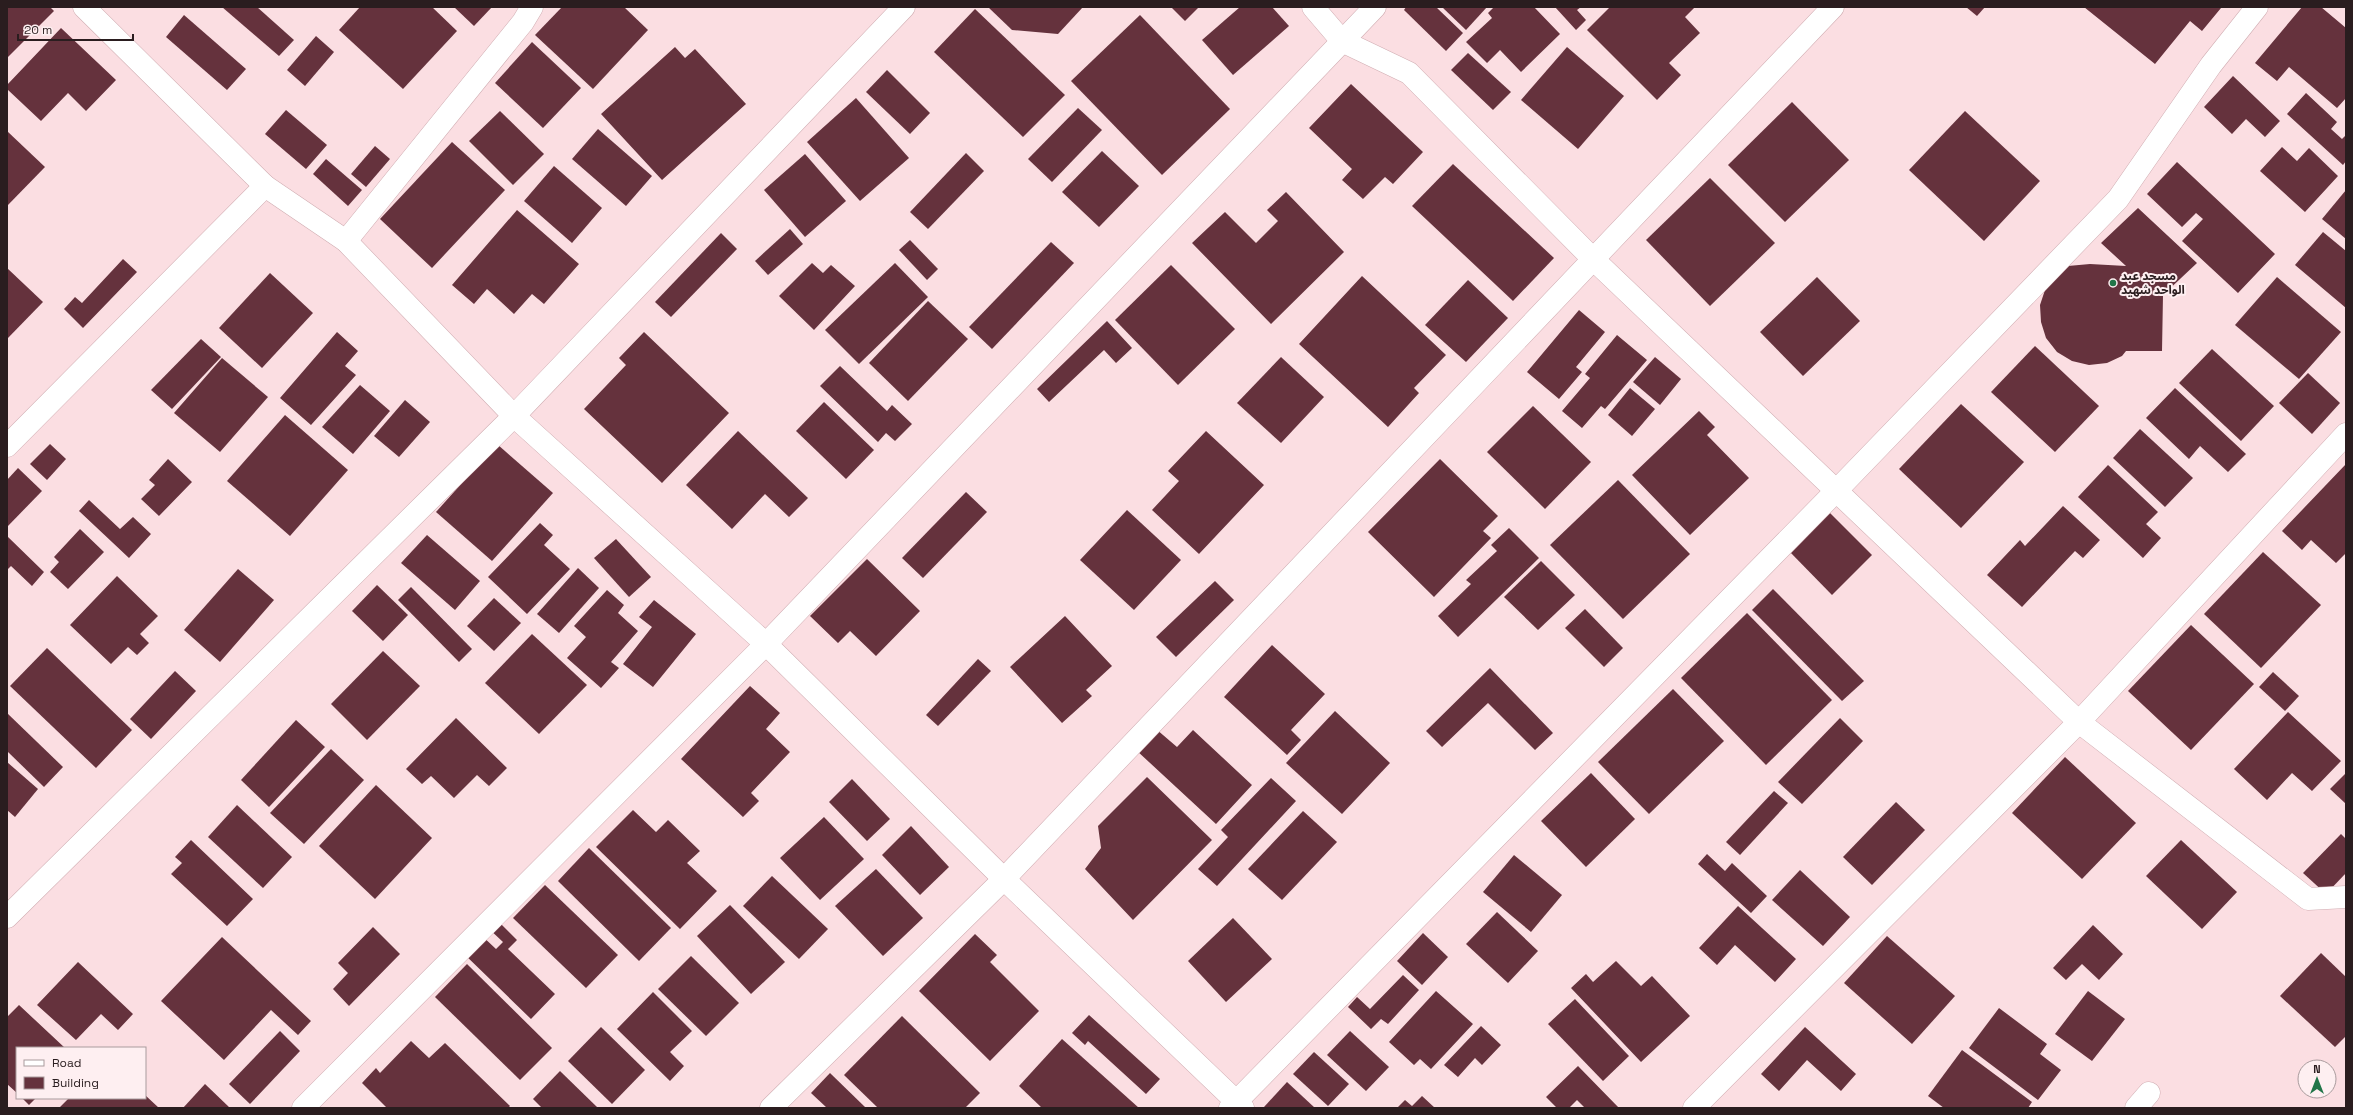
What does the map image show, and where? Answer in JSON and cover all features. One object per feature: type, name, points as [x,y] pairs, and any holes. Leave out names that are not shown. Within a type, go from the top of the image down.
[{"type":"street","points":[[84,7],[266,186],[346,241],[514,416],[766,644],[1237,1106],[2118,199],[2211,65],[2257,7]]},
{"type":"street","points":[[346,241],[523,22],[532,7]]},
{"type":"street","points":[[7,917],[514,416],[904,7]]},
{"type":"street","points":[[1313,7],[1342,41],[1410,73],[1593,259],[2079,722],[2308,899],[2346,896]]},
{"type":"street","points":[[303,1108],[766,644],[1375,7]]},
{"type":"street","points":[[771,1108],[1004,879],[1833,7]]},
{"type":"street","points":[[7,446],[266,186]]},
{"type":"street","points":[[1694,1108],[2079,722],[2346,434]]},
{"type":"building","points":[[7,7],[50,7],[54,11],[7,58]]},
{"type":"building","points":[[222,7],[257,7],[294,40],[279,56]]},
{"type":"building","points":[[360,7],[432,7],[457,31],[403,89],[339,30]]},
{"type":"building","points":[[454,7],[492,7],[474,26]]},
{"type":"building","points":[[562,7],[624,7],[648,30],[593,89],[535,35]]},
{"type":"building","points":[[988,7],[1083,7],[1058,34],[1012,30]]},
{"type":"building","points":[[1171,7],[1199,7],[1185,21]]},
{"type":"building","points":[[1240,7],[1272,7],[1289,26],[1233,75],[1202,40]]},
{"type":"building","points":[[1406,7],[1436,7],[1463,33],[1446,51],[1404,10]]},
{"type":"building","points":[[1442,7],[1487,7],[1466,30]]},
{"type":"building","points":[[1494,7],[1534,7],[1560,34],[1521,72],[1500,50],[1487,63],[1466,42],[1492,18],[1488,13]]},
{"type":"building","points":[[1555,7],[1581,7],[1577,10],[1586,20],[1576,30]]},
{"type":"building","points":[[1610,7],[1695,7],[1685,17],[1700,33],[1669,63],[1681,75],[1657,100],[1587,30]]},
{"type":"building","points":[[1966,7],[1985,7],[1977,16]]},
{"type":"building","points":[[2084,7],[2221,8],[2202,31],[2190,21],[2155,64]]},
{"type":"building","points":[[2302,7],[2321,7],[2346,28],[2346,98],[2337,108],[2289,67],[2277,81],[2255,63]]},
{"type":"building","points":[[975,9],[1065,95],[1023,137],[934,52]]},
{"type":"building","points":[[184,15],[246,69],[227,90],[166,37]]},
{"type":"building","points":[[1140,15],[1230,109],[1162,175],[1071,81]]},
{"type":"building","points":[[61,28],[116,80],[86,111],[68,93],[41,121],[7,89],[7,85]]},
{"type":"building","points":[[316,36],[334,52],[305,86],[287,70]]},
{"type":"building","points":[[532,42],[581,88],[543,128],[495,83]]},
{"type":"building","points":[[675,47],[685,58],[695,49],[746,104],[662,180],[601,114]]},
{"type":"building","points":[[1567,47],[1624,96],[1578,149],[1521,100]]},
{"type":"building","points":[[1468,53],[1511,92],[1493,110],[1451,70]]},
{"type":"building","points":[[887,70],[930,113],[910,134],[866,92]]},
{"type":"building","points":[[2233,76],[2280,121],[2265,137],[2246,119],[2232,134],[2204,107]]},
{"type":"building","points":[[1351,84],[1423,152],[1393,184],[1385,177],[1363,199],[1342,180],[1352,169],[1309,128]]},
{"type":"building","points":[[2306,93],[2337,122],[2331,129],[2342,139],[2346,135],[2346,161],[2343,165],[2287,114]]},
{"type":"building","points":[[856,98],[909,158],[860,201],[807,142]]},
{"type":"building","points":[[1792,102],[1849,160],[1785,222],[1728,165]]},
{"type":"building","points":[[1078,108],[1102,130],[1052,182],[1028,159]]},
{"type":"building","points":[[286,110],[327,145],[306,169],[265,134]]},
{"type":"building","points":[[500,111],[544,154],[513,185],[469,141]]},
{"type":"building","points":[[1965,111],[2040,181],[1984,241],[1909,170]]},
{"type":"building","points":[[598,129],[652,176],[626,206],[572,159]]},
{"type":"building","points":[[7,131],[45,167],[7,206]]},
{"type":"building","points":[[452,142],[505,190],[432,268],[380,219]]},
{"type":"building","points":[[375,146],[390,159],[366,187],[351,174]]},
{"type":"building","points":[[2282,147],[2297,161],[2309,148],[2338,176],[2305,212],[2260,171]]},
{"type":"building","points":[[1102,151],[1139,186],[1099,227],[1062,192]]},
{"type":"building","points":[[966,153],[984,171],[928,229],[910,212]]},
{"type":"building","points":[[805,154],[846,201],[805,237],[764,190]]},
{"type":"building","points":[[326,159],[362,190],[348,206],[313,174]]},
{"type":"building","points":[[2177,162],[2275,254],[2238,293],[2182,241],[2203,219],[2196,213],[2182,227],[2147,194]]},
{"type":"building","points":[[1453,164],[1554,258],[1513,301],[1412,206]]},
{"type":"building","points":[[554,166],[602,208],[572,243],[524,201]]},
{"type":"building","points":[[1710,178],[1775,243],[1710,306],[1646,240]]},
{"type":"building","points":[[2346,190],[2346,239],[2322,219]]},
{"type":"building","points":[[1286,192],[1344,252],[1271,324],[1192,243],[1225,212],[1256,243],[1278,221],[1267,210]]},
{"type":"building","name":"مسجد عبد الواحد شهید","points":[[2138,208],[2197,263],[2163,295],[2162,351],[2126,351],[2122,356],[2107,363],[2089,365],[2072,361],[2057,352],[2046,338],[2041,322],[2040,305],[2045,290],[2068,266],[2090,264],[2126,266],[2101,243]]},
{"type":"building","points":[[517,210],[579,264],[544,304],[532,294],[514,314],[487,289],[474,304],[452,285]]},
{"type":"building","points":[[790,229],[803,244],[768,275],[755,261]]},
{"type":"building","points":[[2323,232],[2346,251],[2346,308],[2295,265]]},
{"type":"building","points":[[721,233],[737,249],[671,317],[655,302]]},
{"type":"building","points":[[910,240],[938,269],[927,280],[899,250]]},
{"type":"building","points":[[1051,242],[1074,263],[992,349],[969,327]]},
{"type":"building","points":[[123,259],[137,272],[83,328],[64,309],[75,297],[82,303]]},
{"type":"building","points":[[812,263],[823,273],[831,265],[855,286],[814,330],[779,296]]},
{"type":"building","points":[[895,263],[928,297],[859,364],[825,330]]},
{"type":"building","points":[[1171,265],[1235,329],[1178,385],[1115,320]]},
{"type":"building","points":[[7,268],[43,302],[7,339]]},
{"type":"building","points":[[270,273],[313,313],[262,368],[219,328]]},
{"type":"building","points":[[1362,276],[1446,355],[1414,388],[1419,393],[1388,427],[1299,344]]},
{"type":"building","points":[[1817,277],[1860,321],[1803,376],[1760,332]]},
{"type":"building","points":[[2277,277],[2341,332],[2299,379],[2235,325]]},
{"type":"building","points":[[1468,280],[1508,318],[1466,362],[1425,325]]},
{"type":"building","points":[[928,301],[968,339],[908,401],[869,363]]},
{"type":"building","points":[[1579,310],[1605,332],[1576,367],[1582,372],[1559,399],[1527,372]]},
{"type":"building","points":[[1107,321],[1132,348],[1116,363],[1104,350],[1049,402],[1037,389]]},
{"type":"building","points":[[337,332],[358,351],[345,366],[356,375],[311,425],[280,398]]},
{"type":"building","points":[[644,332],[729,413],[662,483],[584,409],[626,365],[619,358]]},
{"type":"building","points":[[1617,335],[1647,360],[1605,409],[1601,406],[1582,428],[1562,411],[1590,378],[1585,374]]},
{"type":"building","points":[[201,339],[221,357],[172,409],[151,390]]},
{"type":"building","points":[[2035,346],[2099,406],[2055,452],[1991,392]]},
{"type":"building","points":[[2212,349],[2274,406],[2241,441],[2179,383]]},
{"type":"building","points":[[1281,357],[1324,397],[1281,443],[1237,403]]},
{"type":"building","points":[[1655,357],[1681,379],[1660,405],[1633,382]]},
{"type":"building","points":[[222,358],[268,397],[220,452],[174,413]]},
{"type":"building","points":[[840,366],[887,411],[892,405],[912,424],[895,441],[886,433],[878,442],[820,386]]},
{"type":"building","points":[[2308,373],[2340,403],[2312,434],[2279,403]]},
{"type":"building","points":[[360,385],[390,411],[353,454],[322,427]]},
{"type":"building","points":[[1630,388],[1655,409],[1632,436],[1608,415]]},
{"type":"building","points":[[2175,388],[2246,454],[2228,472],[2200,446],[2189,459],[2146,418]]},
{"type":"building","points":[[405,400],[430,422],[399,457],[374,436]]},
{"type":"building","points":[[824,402],[874,450],[846,479],[796,431]]},
{"type":"building","points":[[1961,404],[2024,462],[1961,528],[1899,469]]},
{"type":"building","points":[[1533,406],[1591,462],[1545,509],[1487,452]]},
{"type":"building","points":[[1699,411],[1715,427],[1707,435],[1749,478],[1690,535],[1632,475]]},
{"type":"building","points":[[285,415],[348,470],[290,536],[227,481]]},
{"type":"building","points":[[2140,429],[2193,478],[2165,507],[2113,458]]},
{"type":"building","points":[[738,431],[808,498],[789,517],[765,494],[732,529],[686,485]]},
{"type":"building","points":[[1206,431],[1264,485],[1199,554],[1152,510],[1179,481],[1168,471]]},
{"type":"building","points":[[50,444],[66,459],[47,480],[30,464]]},
{"type":"building","points":[[497,444],[553,493],[492,561],[436,512]]},
{"type":"building","points":[[168,459],[192,482],[159,516],[141,499],[155,485],[149,480]]},
{"type":"building","points":[[1440,459],[1498,516],[1483,531],[1491,538],[1434,597],[1368,532]]},
{"type":"building","points":[[2346,464],[2346,553],[2336,563],[2311,540],[2302,550],[2282,531]]},
{"type":"building","points":[[2108,465],[2158,512],[2146,524],[2161,538],[2143,558],[2078,497]]},
{"type":"building","points":[[18,468],[42,491],[7,527],[7,480]]},
{"type":"building","points":[[1618,480],[1690,554],[1623,619],[1550,545]]},
{"type":"building","points":[[966,492],[987,512],[923,578],[902,558]]},
{"type":"building","points":[[89,500],[120,529],[133,517],[151,534],[129,558],[79,511]]},
{"type":"building","points":[[2063,506],[2100,540],[2083,558],[2075,551],[2022,607],[1987,575],[2020,540],[2025,546]]},
{"type":"building","points":[[1127,510],[1181,560],[1134,610],[1080,560]]},
{"type":"building","points":[[1829,512],[1872,555],[1832,595],[1789,551]]},
{"type":"building","points":[[540,523],[553,535],[544,545],[570,569],[527,614],[488,577]]},
{"type":"building","points":[[1509,528],[1539,558],[1458,637],[1438,616],[1471,584],[1466,580],[1497,551],[1491,545]]},
{"type":"building","points":[[80,529],[104,552],[68,589],[50,572],[59,562],[54,557]]},
{"type":"building","points":[[427,535],[480,581],[455,610],[401,563]]},
{"type":"building","points":[[7,536],[44,572],[32,586],[11,566],[7,570]]},
{"type":"building","points":[[616,539],[651,577],[629,597],[594,558]]},
{"type":"building","points":[[2263,552],[2321,605],[2261,668],[2204,614]]},
{"type":"building","points":[[867,559],[920,611],[876,656],[850,631],[838,643],[810,616]]},
{"type":"building","points":[[1541,561],[1575,595],[1538,630],[1504,597]]},
{"type":"building","points":[[578,568],[599,588],[559,633],[537,614]]},
{"type":"building","points":[[238,569],[274,600],[220,662],[184,630]]},
{"type":"building","points":[[117,576],[158,616],[140,634],[149,643],[137,655],[128,647],[111,664],[70,625]]},
{"type":"building","points":[[1215,581],[1234,600],[1176,657],[1156,637]]},
{"type":"building","points":[[377,585],[408,615],[383,641],[352,611]]},
{"type":"building","points":[[411,587],[472,649],[459,662],[398,600]]},
{"type":"building","points":[[1773,589],[1864,681],[1842,701],[1752,610]]},
{"type":"building","points":[[607,590],[624,605],[618,613],[638,631],[611,662],[619,668],[601,688],[567,658],[586,637],[574,626]]},
{"type":"building","points":[[494,598],[521,623],[494,651],[467,626]]},
{"type":"building","points":[[654,600],[696,634],[653,687],[623,664],[652,627],[639,617]]},
{"type":"building","points":[[1585,609],[1623,648],[1604,667],[1565,628]]},
{"type":"building","points":[[1747,613],[1832,700],[1766,765],[1681,678]]},
{"type":"building","points":[[1065,616],[1112,666],[1086,690],[1092,696],[1062,723],[1010,667]]},
{"type":"building","points":[[2191,625],[2254,684],[2191,750],[2128,691]]},
{"type":"building","points":[[532,634],[587,685],[539,734],[485,683]]},
{"type":"building","points":[[1272,645],[1325,694],[1291,730],[1301,740],[1287,755],[1224,697]]},
{"type":"building","points":[[47,648],[132,730],[96,768],[10,686]]},
{"type":"building","points":[[383,651],[420,686],[367,740],[331,704]]},
{"type":"building","points":[[978,659],[991,671],[938,726],[926,715]]},
{"type":"building","points":[[1490,668],[1553,733],[1535,750],[1488,703],[1442,747],[1426,731]]},
{"type":"building","points":[[175,671],[196,691],[151,739],[130,719]]},
{"type":"building","points":[[2273,672],[2299,696],[2285,711],[2259,687]]},
{"type":"building","points":[[750,686],[780,713],[766,729],[790,752],[751,793],[759,801],[743,817],[681,759]]},
{"type":"building","points":[[1673,689],[1724,741],[1649,814],[1598,762]]},
{"type":"building","points":[[1335,711],[1390,763],[1342,814],[1286,763]]},
{"type":"building","points":[[2288,712],[2341,761],[2312,791],[2292,773],[2267,800],[2234,769]]},
{"type":"building","points":[[7,713],[63,767],[44,787],[7,751]]},
{"type":"building","points":[[456,718],[507,768],[489,786],[477,775],[454,798],[431,776],[422,784],[406,769]]},
{"type":"building","points":[[1840,718],[1863,741],[1802,804],[1778,782]]},
{"type":"building","points":[[296,720],[325,747],[269,807],[241,780]]},
{"type":"building","points":[[1156,729],[1177,747],[1193,730],[1252,785],[1216,824],[1136,750]]},
{"type":"building","points":[[331,749],[364,780],[304,844],[270,813]]},
{"type":"building","points":[[2065,757],[2136,823],[2082,879],[2012,813]]},
{"type":"building","points":[[7,762],[38,789],[15,817],[7,810]]},
{"type":"building","points":[[1591,773],[1635,819],[1586,867],[1541,821]]},
{"type":"building","points":[[2346,773],[2346,804],[2330,789]]},
{"type":"building","points":[[1147,777],[1212,840],[1133,920],[1085,869],[1101,848],[1098,826]]},
{"type":"building","points":[[1271,778],[1296,801],[1217,886],[1198,869],[1228,837],[1221,830]]},
{"type":"building","points":[[852,779],[890,819],[867,841],[829,802]]},
{"type":"building","points":[[376,785],[432,838],[375,899],[319,846]]},
{"type":"building","points":[[1774,791],[1788,803],[1740,855],[1726,842]]},
{"type":"building","points":[[1896,802],[1925,830],[1872,885],[1843,857]]},
{"type":"building","points":[[237,805],[292,857],[263,888],[208,837]]},
{"type":"building","points":[[633,810],[656,832],[668,820],[700,851],[687,863],[717,891],[680,929],[596,847]]},
{"type":"building","points":[[1303,811],[1337,842],[1282,900],[1248,869]]},
{"type":"building","points":[[824,817],[864,859],[820,900],[780,858]]},
{"type":"building","points":[[911,826],[949,867],[920,895],[882,855]]},
{"type":"building","points":[[2341,834],[2346,839],[2346,873],[2326,894],[2303,873]]},
{"type":"building","points":[[191,840],[253,899],[227,926],[171,874],[182,863],[175,857]]},
{"type":"building","points":[[2181,840],[2237,892],[2202,929],[2146,876]]},
{"type":"building","points":[[589,848],[671,928],[639,961],[558,881]]},
{"type":"building","points":[[1707,854],[1725,871],[1732,863],[1767,896],[1751,913],[1698,864]]},
{"type":"building","points":[[1514,855],[1562,895],[1531,932],[1483,892]]},
{"type":"building","points":[[876,869],[923,918],[883,956],[835,906]]},
{"type":"building","points":[[1800,870],[1850,917],[1823,946],[1772,900]]},
{"type":"building","points":[[772,876],[828,929],[799,959],[743,906]]},
{"type":"building","points":[[545,885],[618,955],[586,988],[513,918]]},
{"type":"building","points":[[730,905],[785,962],[751,994],[697,936]]},
{"type":"building","points":[[1738,906],[1796,959],[1775,982],[1735,945],[1717,965],[1699,948]]},
{"type":"building","points":[[1497,912],[1538,951],[1508,983],[1466,944]]},
{"type":"building","points":[[495,918],[517,940],[508,949],[555,994],[531,1019],[462,952],[480,934],[496,949],[503,942],[487,927]]},
{"type":"building","points":[[1233,918],[1272,959],[1226,1002],[1188,961]]},
{"type":"building","points":[[2093,925],[2123,954],[2099,980],[2082,964],[2066,980],[2053,968]]},
{"type":"building","points":[[373,927],[400,954],[349,1006],[333,989],[348,973],[338,963]]},
{"type":"building","points":[[1423,933],[1448,957],[1422,985],[1397,961]]},
{"type":"building","points":[[975,934],[997,955],[990,962],[1039,1011],[990,1061],[919,991]]},
{"type":"building","points":[[1887,936],[1955,996],[1912,1044],[1844,983]]},
{"type":"building","points":[[222,937],[311,1021],[298,1035],[271,1010],[224,1060],[161,1001]]},
{"type":"building","points":[[2321,953],[2346,977],[2346,1036],[2335,1047],[2280,996]]},
{"type":"building","points":[[691,956],[739,1003],[706,1036],[658,989]]},
{"type":"building","points":[[1616,961],[1641,986],[1652,976],[1690,1016],[1641,1062],[1571,988],[1586,974],[1593,982]]},
{"type":"building","points":[[78,962],[133,1014],[118,1030],[101,1014],[76,1040],[37,1005]]},
{"type":"building","points":[[467,964],[552,1048],[520,1080],[435,997]]},
{"type":"building","points":[[1403,975],[1419,990],[1388,1024],[1381,1019],[1371,1029],[1348,1007],[1357,997],[1370,1009]]},
{"type":"building","points":[[1436,991],[1473,1024],[1431,1069],[1420,1059],[1414,1065],[1389,1042]]},
{"type":"building","points":[[2088,991],[2125,1019],[2092,1061],[2055,1034]]},
{"type":"building","points":[[653,992],[692,1031],[670,1052],[684,1066],[670,1081],[617,1029]]},
{"type":"building","points":[[1575,999],[1629,1056],[1603,1081],[1548,1024]]},
{"type":"building","points":[[19,1005],[64,1047],[16,1047],[16,1092],[7,1084],[7,1017]]},
{"type":"building","points":[[1999,1008],[2047,1044],[2040,1054],[2061,1070],[2038,1100],[1969,1048]]},
{"type":"building","points":[[1089,1015],[1160,1079],[1146,1094],[1088,1041],[1085,1045],[1072,1033]]},
{"type":"building","points":[[902,1016],[980,1093],[965,1108],[878,1108],[844,1075]]},
{"type":"building","points":[[1481,1026],[1501,1045],[1482,1065],[1475,1058],[1458,1077],[1444,1065]]},
{"type":"building","points":[[601,1027],[645,1070],[612,1104],[568,1061]]},
{"type":"building","points":[[1805,1027],[1856,1074],[1841,1091],[1807,1060],[1779,1091],[1761,1074]]},
{"type":"building","points":[[280,1031],[300,1051],[250,1104],[229,1084]]},
{"type":"building","points":[[1350,1031],[1389,1067],[1366,1091],[1327,1055]]},
{"type":"building","points":[[1062,1039],[1139,1108],[1042,1108],[1019,1086]]},
{"type":"building","points":[[411,1041],[429,1058],[445,1043],[510,1106],[508,1108],[387,1108],[362,1083],[376,1068],[380,1073]]},
{"type":"building","points":[[1962,1050],[2032,1102],[2028,1108],[1944,1108],[1928,1096]]},
{"type":"building","points":[[1314,1052],[1349,1084],[1328,1106],[1293,1074]]},
{"type":"building","points":[[1578,1066],[1619,1108],[1585,1108],[1577,1100],[1569,1108],[1557,1108],[1546,1097]]},
{"type":"building","points":[[560,1071],[598,1108],[542,1108],[533,1099]]},
{"type":"building","points":[[830,1073],[866,1108],[827,1108],[811,1093]]},
{"type":"building","points":[[1287,1082],[1315,1108],[1264,1107]]},
{"type":"building","points":[[205,1084],[230,1108],[183,1108]]},
{"type":"building","points":[[146,1096],[159,1108],[59,1108],[68,1099],[146,1099]]},
{"type":"building","points":[[1422,1096],[1435,1108],[1397,1108],[1405,1100],[1412,1106]]},
{"type":"building","points":[[23,1099],[35,1099],[29,1105]]},
{"type":"place","name":"مسجد عبد الواحد شهید","points":[[2113,283]]}]
